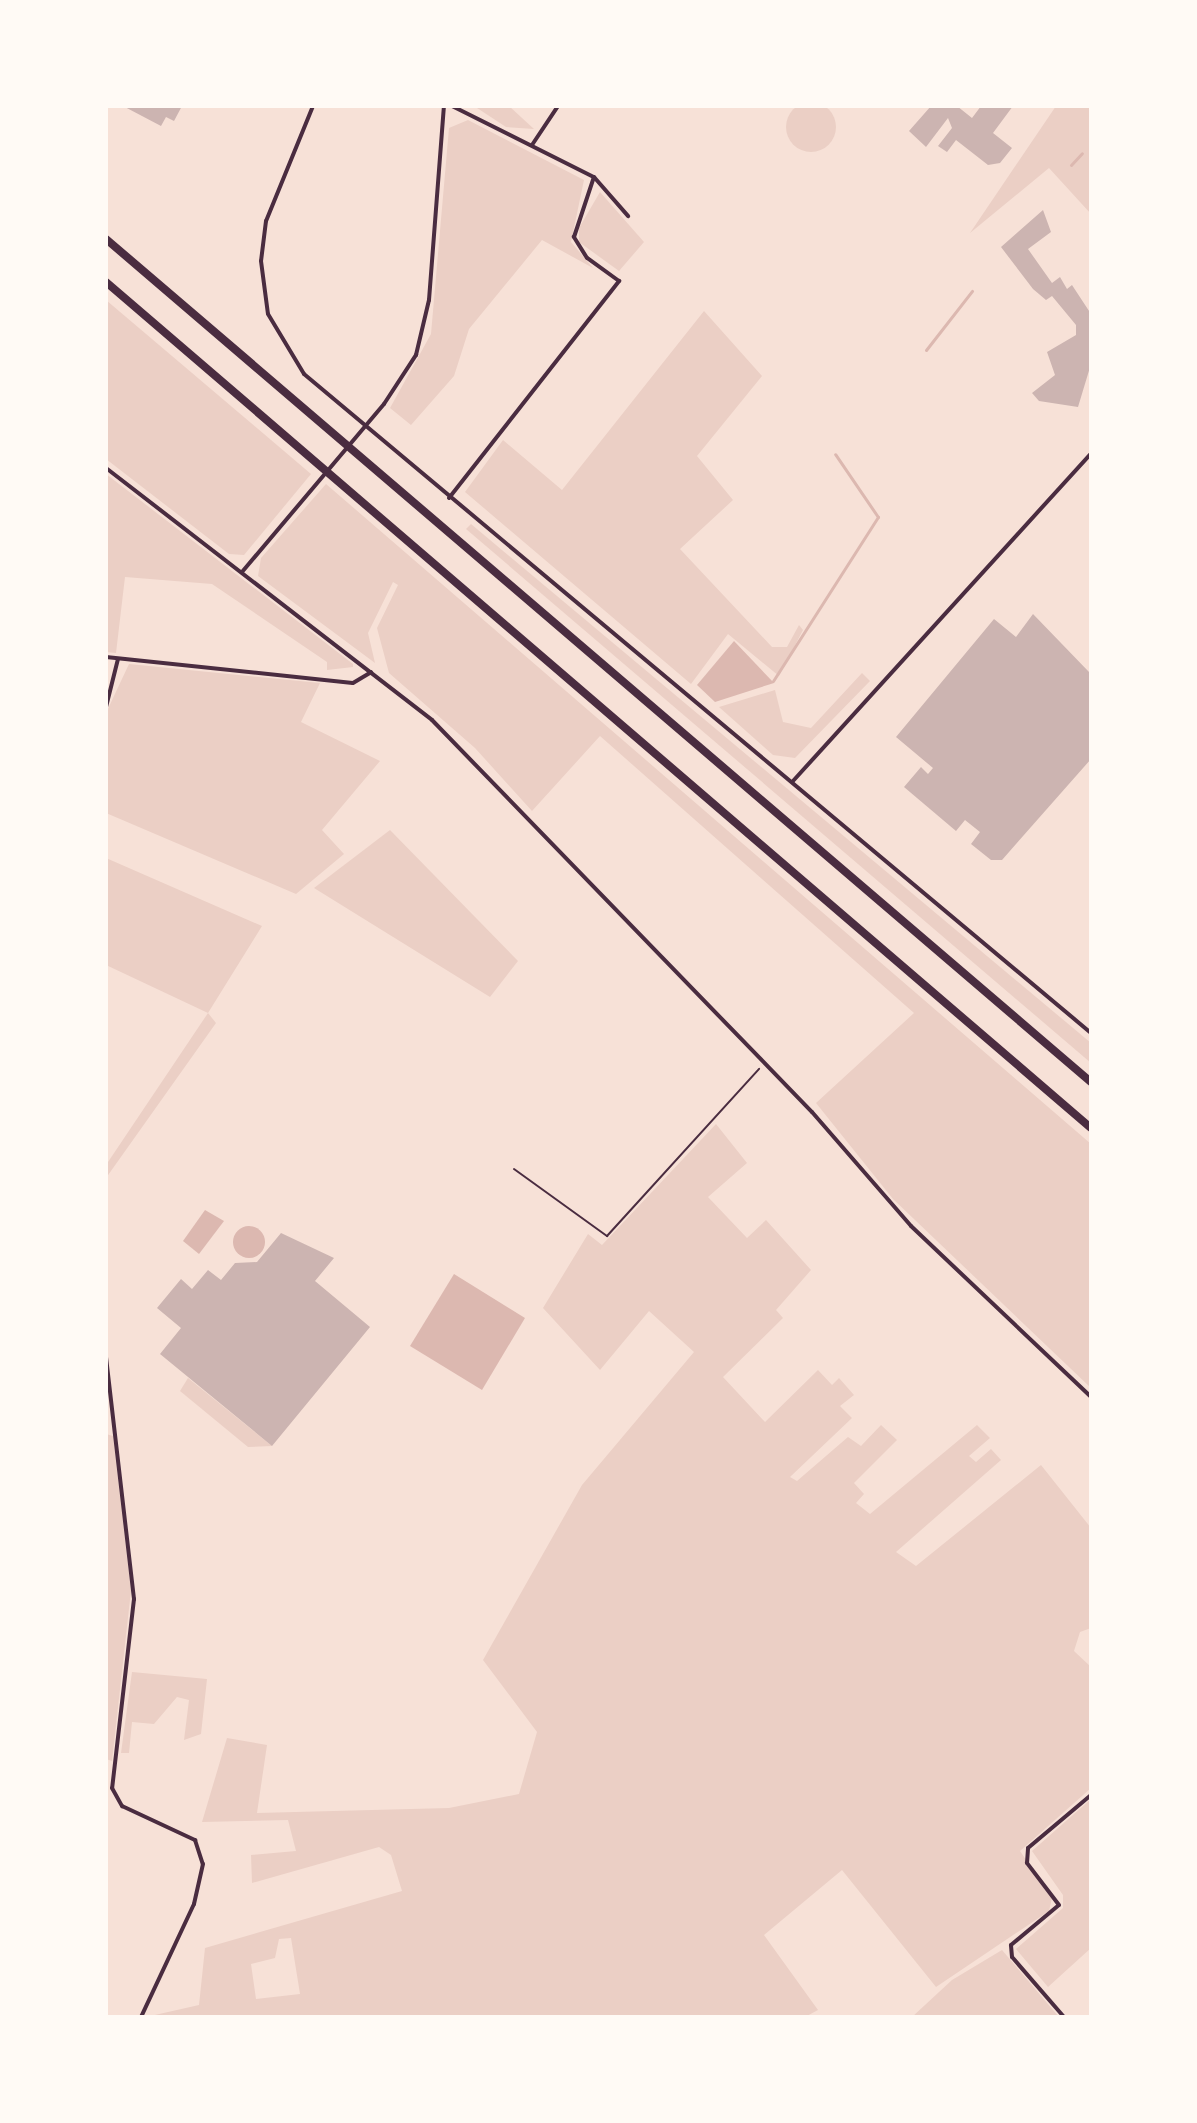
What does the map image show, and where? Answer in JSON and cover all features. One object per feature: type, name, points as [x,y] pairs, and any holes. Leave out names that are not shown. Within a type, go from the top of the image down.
[{"type":"highway","points":[[106,239],[1091,1082]]},
{"type":"highway","points":[[106,282],[1091,1128]]},
{"type":"street","points":[[313,106],[266,221],[261,261],[268,314],[304,374],[1091,1033]]},
{"type":"street","points":[[242,572],[384,404],[416,355],[426,320],[444,106]]},
{"type":"street","points":[[452,106],[594,177],[628,216]]},
{"type":"street","points":[[532,145],[558,106]]},
{"type":"street","points":[[449,498],[619,281],[587,258],[574,237],[594,177]]},
{"type":"street","points":[[793,781],[1091,453]]},
{"type":"street","points":[[106,468],[371,672],[471,758],[765,1062],[911,1226],[1091,1397]]},
{"type":"street","points":[[106,657],[353,683],[371,672]]},
{"type":"street","points":[[106,707],[118,659]]},
{"type":"street","points":[[106,1357],[134,1599],[112,1788],[122,1806],[195,1840],[203,1864],[194,1904],[141,2017]]},
{"type":"street","points":[[1064,2017],[1012,1957],[1011,1945],[1059,1905],[1027,1863],[1028,1848],[1091,1795]]},
{"type":"path","points":[[514,1169],[607,1236],[765,1062]]},
{"type":"shaded area","points":[[811,102],[828,110],[836,127],[828,144],[811,152],[794,144],[786,127],[794,110]]},
{"type":"shaded area","points":[[474,106],[509,106],[534,129],[506,127]]},
{"type":"shaded area","points":[[1056,106],[1091,106],[1091,214],[1049,168],[970,233]]},
{"type":"shaded area","points":[[468,120],[584,180],[571,242],[593,268],[542,240],[469,329],[454,376],[411,425],[390,408],[431,334],[449,128]]},
{"type":"shaded area","points":[[600,192],[644,242],[619,271],[579,242],[579,228]]},
{"type":"shaded area","points":[[106,300],[311,474],[244,555],[229,554],[106,459]]},
{"type":"shaded area","points":[[704,311],[762,376],[697,456],[733,500],[680,549],[772,647],[787,647],[799,625],[803,630],[779,676],[728,634],[691,684],[465,492],[503,440],[562,490]]},
{"type":"shaded area","points":[[106,474],[353,667],[327,670],[327,662],[212,584],[125,577],[116,653],[106,652]]},
{"type":"shaded area","points":[[326,484],[1091,1144],[1091,1388],[893,1199],[816,1103],[914,1013],[600,736],[532,811],[475,748],[389,673],[377,628],[398,585],[393,582],[368,633],[375,663],[258,576],[261,558]]},
{"type":"shaded area","points":[[471,524],[1091,1043],[1091,1063],[466,529]]},
{"type":"shaded area","points":[[734,641],[774,683],[715,702],[697,685]]},
{"type":"shaded area","points":[[129,664],[320,683],[301,722],[380,761],[322,830],[344,854],[296,894],[106,813],[106,713]]},
{"type":"shaded area","points":[[862,673],[870,681],[795,758],[773,755],[719,707],[775,690],[783,722],[811,728]]},
{"type":"shaded area","points":[[390,830],[518,961],[490,997],[314,888]]},
{"type":"shaded area","points":[[106,858],[262,926],[208,1013],[106,965]]},
{"type":"shaded area","points":[[208,1013],[216,1023],[106,1178],[106,1165]]},
{"type":"shaded area","points":[[716,1124],[747,1163],[708,1197],[747,1238],[766,1220],[811,1270],[776,1310],[783,1318],[723,1377],[765,1422],[818,1370],[832,1385],[839,1378],[854,1395],[840,1406],[852,1418],[790,1477],[797,1481],[848,1437],[861,1446],[881,1425],[897,1440],[854,1483],[864,1494],[856,1503],[870,1514],[977,1425],[990,1438],[969,1456],[976,1462],[991,1449],[1001,1460],[896,1552],[916,1566],[1041,1465],[1091,1528],[1091,1628],[1080,1632],[1074,1651],[1091,1667],[1091,1788],[1020,1851],[1052,1898],[1049,1911],[936,1987],[842,1870],[764,1935],[818,2010],[805,2017],[146,2017],[199,2005],[205,1948],[402,1891],[391,1855],[379,1847],[252,1883],[251,1855],[296,1851],[288,1820],[202,1822],[227,1738],[267,1745],[257,1813],[449,1808],[519,1794],[537,1732],[483,1660],[582,1485],[694,1352],[649,1311],[600,1370],[543,1308],[588,1234],[602,1245]],"holes":[[[291,1938],[300,1994],[256,1999],[251,1964],[275,1958],[279,1939]]]},
{"type":"shaded area","points":[[205,1210],[224,1221],[199,1254],[183,1241]]},
{"type":"shaded area","points":[[249,1226],[260,1231],[265,1242],[260,1253],[249,1258],[238,1253],[233,1242],[238,1231]]},
{"type":"shaded area","points":[[454,1274],[525,1318],[482,1390],[410,1346]]},
{"type":"shaded area","points":[[188,1378],[272,1446],[248,1447],[180,1391]]},
{"type":"shaded area","points":[[106,1434],[113,1436],[131,1591],[112,1761],[106,1759]]},
{"type":"shaded area","points":[[132,1672],[207,1679],[201,1734],[184,1740],[189,1700],[177,1697],[154,1724],[132,1722],[129,1753],[121,1753]]},
{"type":"shaded area","points":[[1091,1799],[1091,1948],[1048,1987],[1016,1949],[1063,1908],[1063,1895],[1032,1851]]},
{"type":"shaded area","points":[[1002,1950],[1059,2017],[912,2017],[952,1980]]},
{"type":"building","points":[[123,106],[182,106],[174,121],[166,117],[161,126]]},
{"type":"building","points":[[931,106],[957,106],[972,118],[981,106],[1013,106],[993,133],[1012,148],[1000,163],[988,165],[956,140],[947,152],[938,146],[952,128],[948,118],[926,147],[909,131]]},
{"type":"building","points":[[1043,210],[1051,232],[1028,249],[1052,283],[1060,277],[1067,289],[1072,285],[1091,314],[1091,364],[1078,407],[1039,401],[1032,393],[1055,375],[1047,352],[1076,335],[1076,325],[1052,296],[1046,300],[1033,289],[1001,247]]},
{"type":"building","points":[[1033,614],[1089,672],[1091,759],[1002,860],[991,860],[971,844],[980,832],[965,820],[956,831],[904,787],[921,767],[928,774],[933,768],[896,737],[994,619],[1016,637]]},
{"type":"building","points":[[281,1233],[334,1258],[315,1281],[370,1327],[272,1446],[160,1354],[181,1328],[157,1308],[181,1279],[192,1289],[208,1270],[221,1280],[235,1263],[257,1262]]},
{"type":"waterway","points":[[1071,165],[1082,153]]},
{"type":"waterway","points":[[926,350],[972,291]]},
{"type":"waterway","points":[[773,681],[878,517],[835,454]]}]
